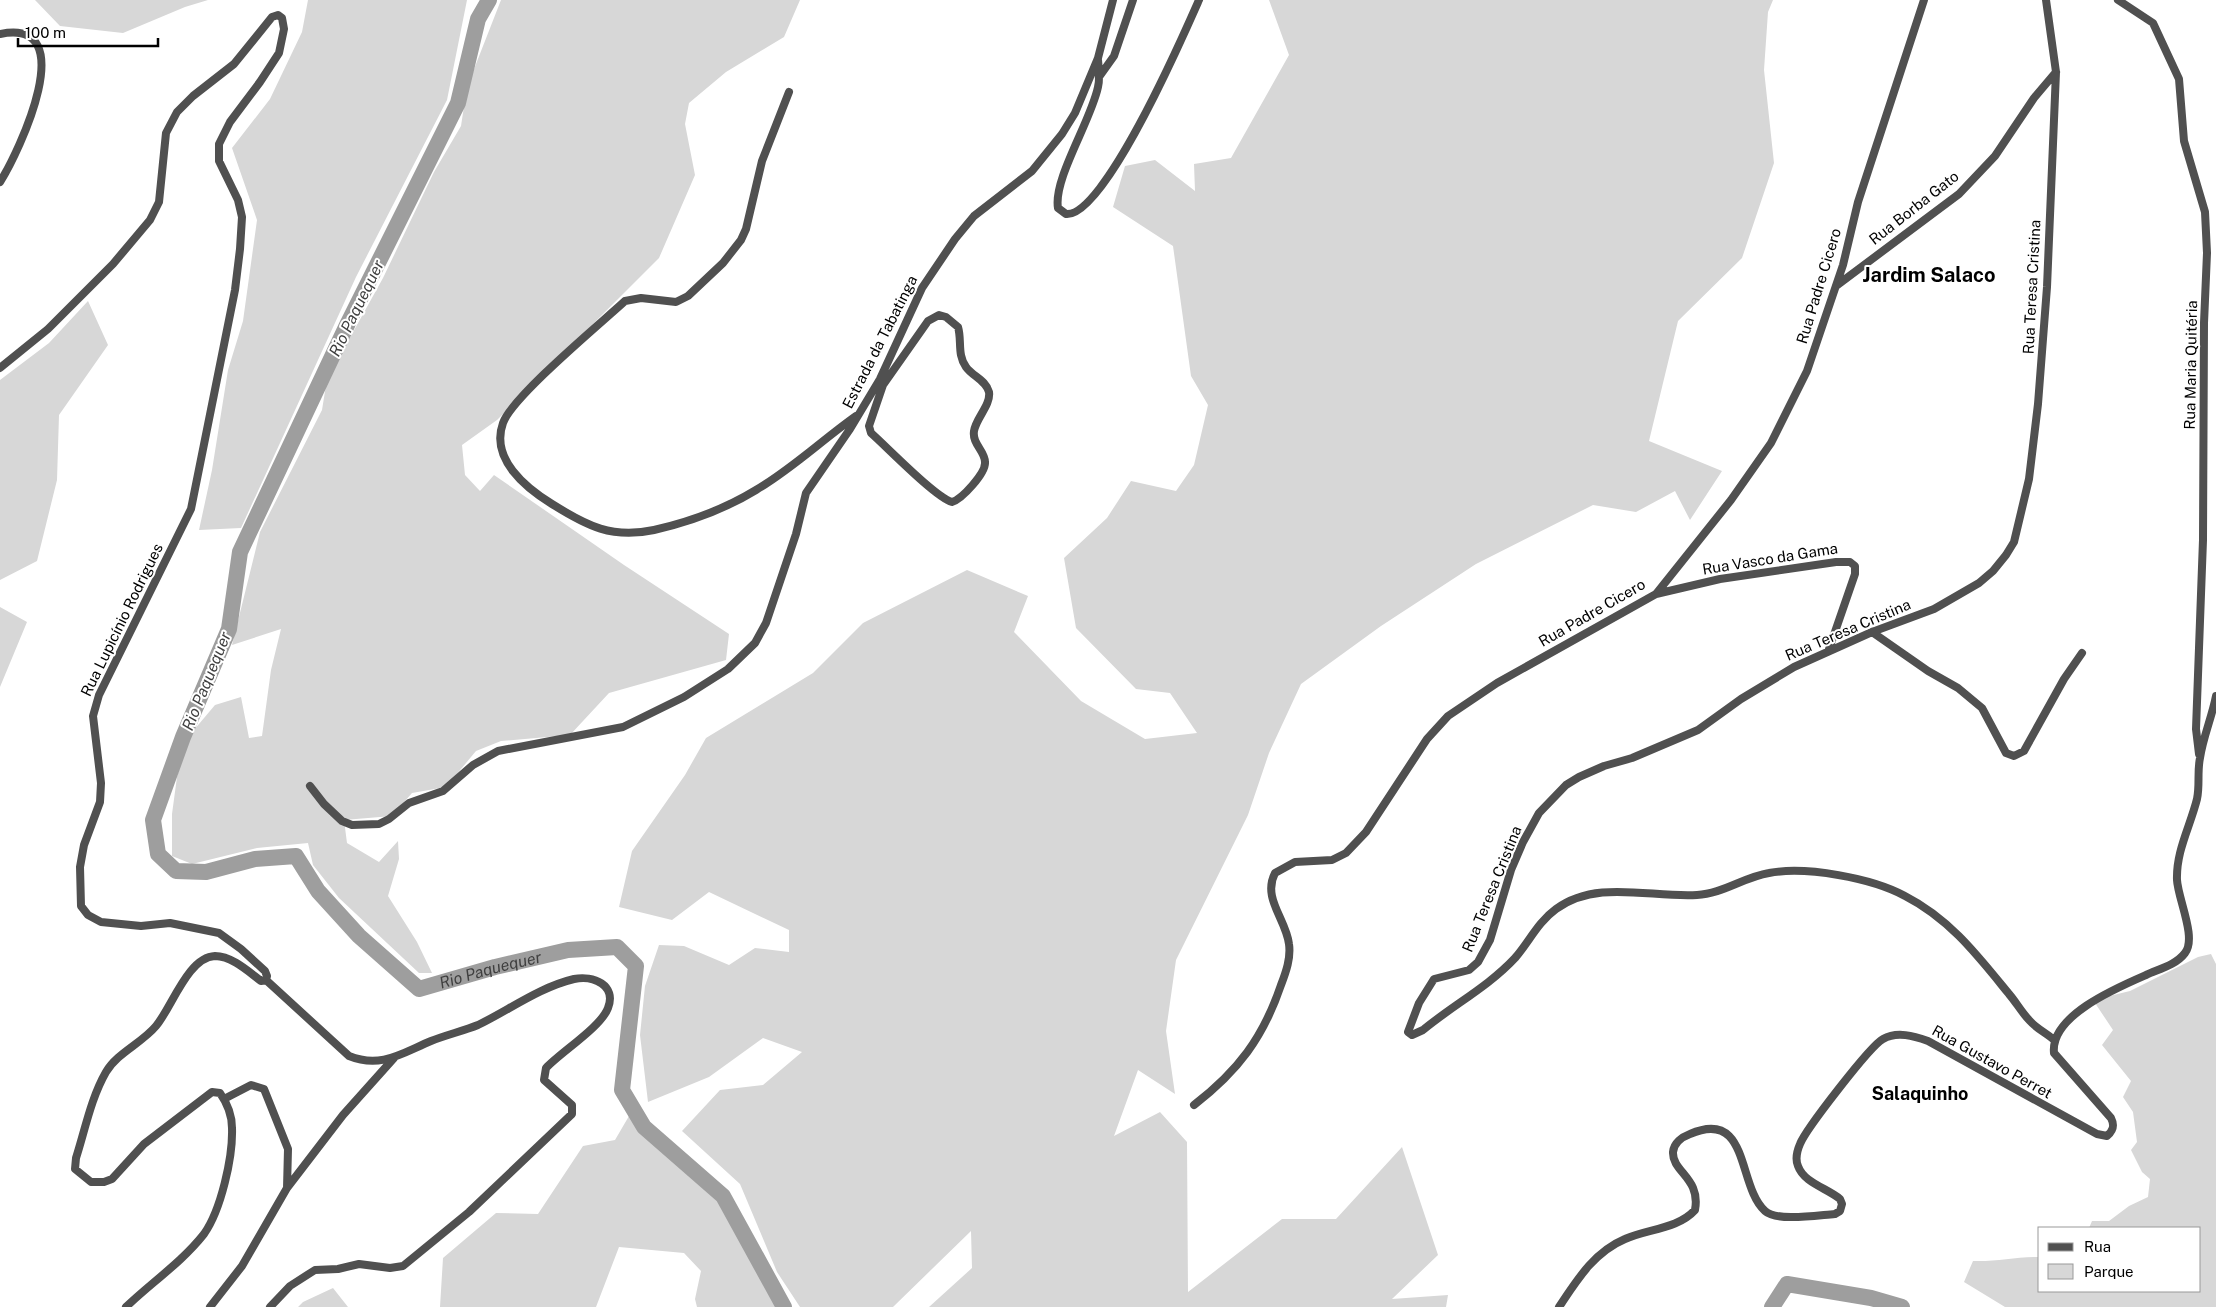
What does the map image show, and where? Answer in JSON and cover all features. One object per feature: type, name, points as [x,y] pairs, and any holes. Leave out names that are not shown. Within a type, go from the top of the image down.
[{"type":"street","name":"Estrada da Tabatinga","points":[[310,786],[324,804],[342,821],[352,824],[379,824],[389,819],[409,803],[437,795],[449,788],[473,765],[498,751],[623,727],[716,678],[728,670],[755,644],[766,623],[796,534],[806,493],[880,384],[922,288],[955,239],[974,216],[1032,171],[1062,134],[1075,112],[1098,58],[1113,0]]},
{"type":"street","points":[[1099,77],[1114,56],[1133,0]]},
{"type":"street","points":[[1098,58],[1099,77],[1093,106],[1058,191],[1058,208],[1066,214],[1075,213],[1104,182],[1137,130],[1175,56],[1199,0]]},
{"type":"street","name":"Rua Padre Cicero","points":[[1194,1105],[1221,1083],[1238,1064],[1261,1035],[1272,1012],[1289,954],[1287,934],[1272,898],[1270,888],[1275,873],[1296,862],[1332,860],[1346,853],[1366,832],[1427,739],[1448,716],[1496,683],[1656,594],[1731,500],[1771,443],[1800,390],[1836,286],[1858,202],[1924,0]]},
{"type":"street","name":"Rua Teresa Cristina","points":[[2046,0],[2056,72],[2048,278],[2038,404],[2029,479],[2014,542],[1993,571],[1971,587],[1934,608],[1872,632],[1794,667],[1741,699],[1698,730],[1579,777],[1557,794],[1539,813],[1523,842],[1511,870],[1490,940],[1478,962],[1469,970],[1434,979],[1413,1016],[1408,1034],[1412,1036],[1423,1030],[1488,983],[1515,957],[1557,908],[1588,896],[1609,892],[1698,895],[1770,872],[1792,871],[1868,882],[1905,895],[1942,920],[1963,938],[2030,1021],[2053,1040]]},
{"type":"street","name":"Rua Maria Quitéria","points":[[2118,0],[2153,22],[2179,79],[2184,142],[2204,207],[2207,253],[2204,333],[2203,540],[2196,729],[2200,759]]},
{"type":"street","name":"Rua Lupicínio Rodrigues","points":[[0,368],[48,329],[112,264],[150,220],[158,202],[166,133],[177,112],[193,96],[234,64],[272,17],[278,15],[282,18],[284,29],[279,52],[260,82],[230,122],[219,144],[219,161],[238,200],[242,217],[235,290],[191,509],[99,695],[93,716],[101,783],[100,802],[84,845],[80,867],[81,906],[88,916],[101,922],[140,926],[170,923],[219,933],[241,949],[264,971],[266,980]]},
{"type":"street","points":[[0,34],[21,32],[31,36],[40,48],[42,67],[28,128],[0,182]]},
{"type":"street","name":"Rua Borba Gato","points":[[1836,286],[1959,194],[1995,156],[2034,98],[2056,72]]},
{"type":"street","points":[[789,92],[762,161],[746,229],[741,240],[723,263],[688,296],[676,302],[641,298],[626,301],[534,386],[508,414],[502,424],[502,445],[516,476],[528,489],[590,527],[608,532],[631,532],[653,530],[686,521],[736,501],[781,473],[859,414]]},
{"type":"street","points":[[937,315],[943,316],[958,327],[962,361],[969,371],[986,385],[989,392],[988,399],[975,426],[974,436],[984,458],[985,467],[960,499],[952,502],[942,497],[870,431],[869,423],[880,384],[931,318],[937,315]]},
{"type":"street","name":"Rua Vasco da Gama","points":[[1656,594],[1720,579],[1836,562],[1850,562],[1856,566],[1856,574],[1828,652]]},
{"type":"street","points":[[1872,632],[1972,698],[1989,718],[2006,753],[2014,756],[2024,751],[2064,679],[2082,653]]},
{"type":"street","points":[[2053,1040],[2071,1016],[2126,984],[2175,962],[2187,952],[2190,938],[2179,897],[2178,861],[2197,798],[2200,782],[2200,759],[2216,696]]},
{"type":"street","points":[[126,1307],[182,1257],[211,1223],[221,1194],[232,1134],[228,1104],[220,1092],[212,1092],[196,1102],[144,1144],[112,1179],[104,1182],[91,1182],[75,1169],[76,1158],[97,1092],[107,1071],[156,1026],[190,971],[200,961],[216,956],[234,962],[261,981],[266,980],[349,1056],[363,1062],[382,1062],[433,1040],[476,1026],[566,982],[576,979],[598,980],[605,985],[610,998],[608,1008],[601,1019],[552,1062],[546,1068],[544,1075],[546,1083],[572,1105],[573,1112],[511,1174],[408,1264],[396,1268],[359,1264],[314,1270],[290,1286],[270,1307]]},
{"type":"street","name":"Rua Gustavo Perret","points":[[1559,1307],[1582,1273],[1599,1255],[1623,1239],[1685,1220],[1695,1210],[1696,1193],[1691,1181],[1675,1162],[1674,1152],[1676,1145],[1683,1136],[1693,1132],[1704,1129],[1717,1130],[1732,1138],[1739,1150],[1752,1194],[1766,1212],[1785,1217],[1835,1214],[1840,1211],[1842,1204],[1840,1199],[1805,1177],[1798,1165],[1796,1156],[1806,1132],[1870,1050],[1883,1038],[1902,1034],[1928,1040],[2065,1118],[2097,1134],[2107,1136],[2113,1129],[2111,1118],[2054,1053],[2053,1040]]},
{"type":"street","points":[[210,1307],[242,1266],[287,1188],[343,1115],[395,1057]]},
{"type":"street","points":[[224,1099],[251,1085],[264,1089],[288,1149],[287,1188]]},
{"type":"green space","points":[[35,0],[208,0],[185,7],[123,33],[60,26]]},
{"type":"green space","points":[[308,0],[467,0],[447,100],[356,277],[241,528],[199,530],[212,470],[228,370],[243,321],[257,220],[232,148],[270,99],[302,32]]},
{"type":"green space","points":[[501,0],[800,0],[784,37],[726,72],[689,103],[685,124],[695,175],[659,258],[497,420],[462,445],[465,475],[480,491],[494,475],[624,565],[729,634],[726,660],[609,693],[570,735],[501,741],[476,751],[446,787],[412,793],[392,816],[344,820],[347,843],[379,862],[398,841],[399,859],[388,896],[417,942],[432,973],[419,973],[339,898],[313,865],[308,843],[257,848],[192,864],[172,856],[172,814],[177,777],[188,737],[215,705],[241,697],[249,738],[262,736],[271,670],[281,629],[232,645],[260,532],[322,410],[327,379],[383,278],[434,172],[461,126],[467,87]]},
{"type":"green space","points":[[1269,0],[1773,0],[1768,12],[1764,70],[1774,163],[1742,258],[1678,321],[1649,441],[1722,471],[1690,520],[1675,491],[1636,512],[1593,505],[1476,564],[1381,626],[1301,684],[1269,753],[1248,815],[1176,960],[1166,1031],[1175,1094],[1138,1070],[1114,1136],[1160,1112],[1187,1142],[1188,1292],[1282,1219],[1336,1219],[1402,1147],[1438,1255],[1392,1299],[1448,1295],[1446,1307],[929,1307],[972,1268],[971,1231],[893,1307],[800,1307],[777,1272],[740,1184],[682,1131],[720,1090],[763,1085],[802,1052],[763,1038],[709,1077],[648,1102],[640,1035],[645,986],[659,945],[684,946],[729,965],[755,948],[789,952],[789,930],[709,892],[672,920],[619,907],[632,851],[685,775],[706,738],[813,673],[863,623],[967,570],[1028,596],[1014,632],[1081,701],[1145,739],[1197,733],[1170,693],[1136,689],[1076,628],[1064,558],[1107,518],[1131,481],[1176,491],[1194,465],[1208,405],[1191,376],[1173,246],[1113,207],[1125,166],[1155,160],[1195,191],[1194,164],[1231,158],[1289,55]]},
{"type":"green space","points":[[88,301],[108,345],[59,415],[57,480],[37,561],[0,580],[0,380],[49,343]]},
{"type":"green space","points":[[0,607],[27,622],[0,687]]},
{"type":"green space","points":[[2211,954],[2216,964],[2216,1307],[2005,1307],[1964,1282],[1973,1261],[2038,1257],[2038,1292],[2201,1292],[2201,1227],[2089,1227],[2092,1221],[2109,1221],[2129,1206],[2148,1197],[2150,1179],[2142,1172],[2131,1150],[2137,1142],[2133,1112],[2123,1097],[2131,1081],[2102,1045],[2113,1030],[2093,1000],[2130,991],[2198,957]]},
{"type":"green space","points":[[629,1116],[639,1131],[716,1197],[778,1307],[697,1307],[695,1299],[701,1271],[684,1253],[619,1247],[596,1307],[440,1307],[443,1258],[496,1213],[538,1214],[583,1146],[615,1140]]},
{"type":"green space","points":[[333,1288],[348,1307],[298,1307],[303,1302]]},
{"type":"waterway","name":"Rio Paquequer","points":[[489,0],[478,19],[458,103],[348,323],[240,552],[229,629],[183,737],[153,820],[158,854],[176,871],[206,872],[255,859],[296,856],[318,891],[359,936],[419,989],[495,967],[568,950],[617,947],[636,966],[622,1090],[644,1127],[723,1196],[784,1307]]},
{"type":"waterway","points":[[1772,1307],[1787,1284],[1871,1298],[1902,1307]]},
{"type":"district","name":"Jardim Salaco","points":[[1929,275]]},
{"type":"district","name":"Salaquinho","points":[[1920,1094]]}]
